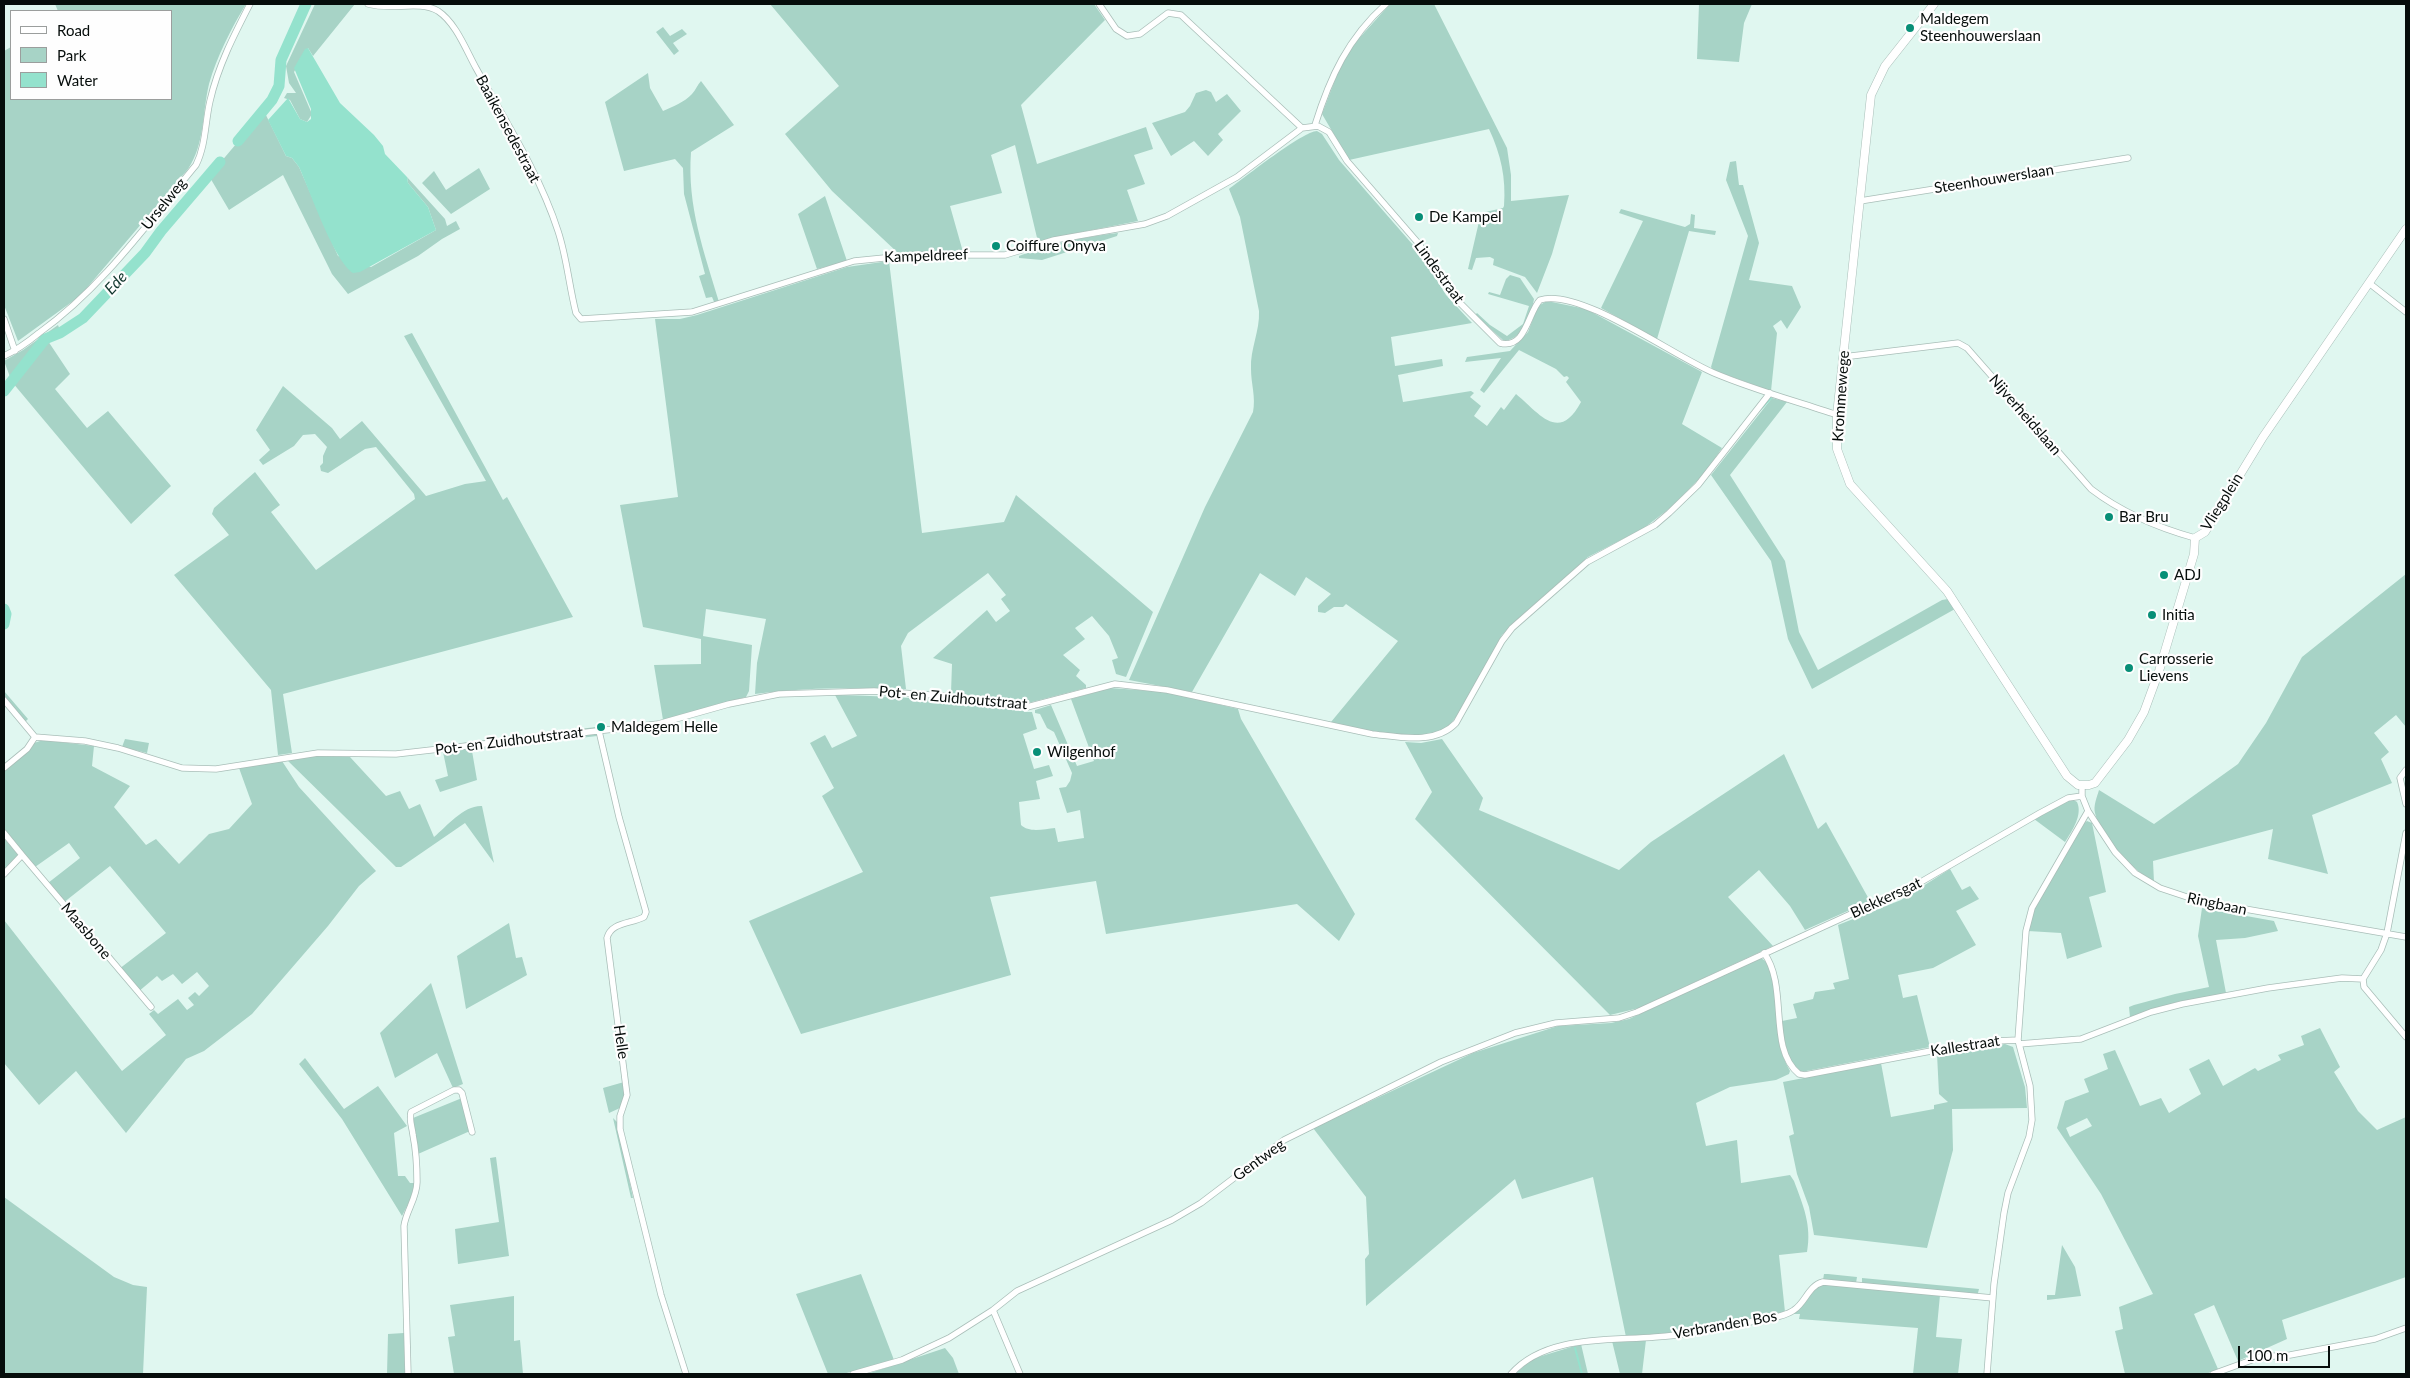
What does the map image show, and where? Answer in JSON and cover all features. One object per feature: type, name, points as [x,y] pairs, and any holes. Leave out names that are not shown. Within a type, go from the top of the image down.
[{"type":"street","name":"Urselweg","points":[[4,356],[15,351],[66,314],[87,295],[196,165],[201,155],[210,100],[224,54],[250,4]]},
{"type":"street","name":"Baaikensedestraat","points":[[368,4],[392,8],[422,5],[437,10],[451,23],[504,118],[548,207],[561,240],[576,313],[581,319],[586,320]]},
{"type":"street","points":[[1099,4],[1116,29],[1128,36],[1140,34],[1168,13],[1181,15],[1302,128],[1315,125],[1346,49],[1386,4]]},
{"type":"street","name":"Krommewege","points":[[1934,4],[1884,66],[1871,95],[1837,415],[1837,449],[1850,484],[1947,591],[2067,776],[2072,782],[2082,786]]},
{"type":"street","name":"Lindestraat","points":[[1315,125],[1321,126],[1329,132],[1357,174],[1419,244],[1454,297],[1500,343],[1510,343],[1521,335],[1540,300],[1549,299],[1570,302],[1594,309],[1710,371],[1837,415]]},
{"type":"street","name":"Kampeldreef","points":[[586,320],[678,314],[707,309],[818,271],[854,261],[914,255],[1005,255],[1054,240],[1145,224],[1167,216],[1237,177],[1302,128]]},
{"type":"street","name":"Steenhouwerslaan","points":[[1860,201],[2128,158]]},
{"type":"street","name":"Vliegplein","points":[[2082,786],[2095,783],[2104,773],[2128,740],[2144,712],[2159,671],[2194,554],[2195,538],[2205,532],[2262,437],[2406,229]]},
{"type":"street","points":[[2369,283],[2406,312]]},
{"type":"street","points":[[4,319],[15,351]]},
{"type":"street","name":"Nijverheidslaan","points":[[1844,357],[1958,343],[1966,348],[2090,490],[2136,516],[2195,538]]},
{"type":"street","name":"Pot- en Zuidhoutstraat","points":[[35,737],[85,741],[118,748],[182,768],[200,770],[318,753],[396,754],[670,722],[729,704],[779,694],[874,691],[945,696],[1026,707],[1105,686],[1126,684],[1181,693],[1372,734],[1406,738],[1435,736],[1446,732],[1456,723],[1502,641],[1512,628],[1587,562],[1654,525],[1690,495],[1770,393]]},
{"type":"street","points":[[4,700],[35,737],[26,749],[4,768]]},
{"type":"street","name":"Helle","points":[[599,731],[619,817],[646,912],[639,920],[613,927],[608,932],[607,938],[627,1095],[620,1116],[620,1128],[661,1295],[686,1374]]},
{"type":"street","points":[[2406,770],[2400,778],[2406,804]]},
{"type":"street","name":"Ringbaan","points":[[2082,786],[2082,796],[2088,811],[2115,852],[2135,873],[2176,895],[2249,911],[2406,937]]},
{"type":"street","name":"Blekkersgat","points":[[1683,990],[1851,914],[1895,897],[2040,813],[2068,798],[2082,796]]},
{"type":"street","name":"Kallestraat","points":[[2018,1042],[2028,919],[2041,891],[2088,811]]},
{"type":"street","name":"Maasbone","points":[[4,833],[150,1007]]},
{"type":"street","points":[[2406,833],[2387,933],[2381,950],[2363,979],[2364,987],[2406,1038]]},
{"type":"street","points":[[4,874],[22,855]]},
{"type":"street","name":"Kallestraat","points":[[1764,953],[1776,975],[1784,1049],[1788,1061],[1798,1074],[1805,1075],[1931,1051],[1996,1041],[2018,1042],[2081,1039],[2151,1012],[2182,1004],[2268,988],[2342,978],[2363,979]]},
{"type":"street","name":"Gentweg","points":[[853,1374],[910,1356],[949,1338],[993,1310],[1017,1291],[1172,1220],[1201,1202],[1284,1140],[1441,1062],[1515,1033],[1548,1025],[1629,1015],[1683,990]]},
{"type":"street","points":[[1987,1374],[1993,1298],[2004,1214],[2008,1194],[2029,1137],[2032,1120],[2032,1099],[2018,1042]]},
{"type":"street","points":[[408,1374],[404,1226],[407,1211],[417,1191],[413,1134],[409,1119],[411,1112],[454,1090],[459,1090],[462,1093],[472,1132]]},
{"type":"street","name":"Verbranden Bos","points":[[1511,1374],[1531,1356],[1570,1345],[1703,1331],[1785,1314],[1796,1310],[1812,1287],[1823,1282],[1947,1292],[1993,1298]]},
{"type":"street","points":[[993,1310],[1020,1374]]},
{"type":"street","points":[[2213,1374],[2260,1357],[2290,1355],[2366,1341],[2406,1328]]},
{"type":"green space","points":[[55,4],[246,4],[225,43],[212,74],[200,139],[188,169],[80,296],[18,341],[4,305],[4,51],[10,48],[10,100],[172,100],[172,10],[58,10]]},
{"type":"green space","points":[[315,4],[355,4],[313,56],[308,48],[294,72],[312,114],[307,122],[300,119],[290,100],[284,98],[287,93],[296,93],[289,83],[286,66]]},
{"type":"green space","points":[[770,4],[1094,4],[1105,20],[1021,105],[1037,164],[1146,127],[1153,149],[1134,155],[1145,184],[1127,190],[1138,221],[1038,242],[1015,145],[991,155],[1002,193],[950,206],[963,252],[898,253],[832,191],[785,134],[839,86]]},
{"type":"green space","points":[[1390,4],[1434,4],[1507,148],[1511,175],[1511,201],[1569,195],[1552,254],[1537,293],[1525,277],[1493,265],[1494,259],[1490,257],[1476,258],[1472,270],[1468,269],[1481,213],[1503,208],[1504,206],[1502,166],[1489,129],[1349,160],[1322,114],[1345,54]]},
{"type":"green space","points":[[1699,4],[1752,4],[1744,23],[1739,62],[1697,59]]},
{"type":"green space","points":[[663,27],[670,36],[682,29],[687,34],[673,43],[679,51],[674,55],[656,32]]},
{"type":"green space","points":[[648,73],[650,88],[663,111],[689,97],[701,81],[734,125],[691,152],[690,172],[694,210],[702,247],[719,302],[715,304],[712,297],[706,298],[699,276],[705,274],[684,194],[683,168],[675,159],[624,171],[605,102]]},
{"type":"green space","points":[[1206,90],[1211,92],[1216,102],[1227,94],[1241,111],[1218,134],[1223,140],[1208,156],[1194,141],[1171,156],[1152,123],[1185,112],[1196,93]]},
{"type":"green space","points":[[264,111],[286,156],[292,158],[299,167],[338,256],[371,267],[436,230],[428,207],[408,183],[407,177],[445,219],[447,226],[456,221],[460,229],[418,256],[348,294],[332,274],[283,175],[229,210],[209,176]]},
{"type":"green space","points":[[1317,131],[1322,134],[1339,160],[1420,253],[1446,295],[1472,323],[1391,337],[1395,366],[1442,359],[1443,366],[1398,375],[1403,402],[1471,391],[1474,393],[1470,397],[1481,406],[1474,416],[1487,426],[1501,407],[1504,410],[1516,394],[1549,421],[1557,423],[1565,421],[1573,414],[1581,402],[1566,382],[1569,378],[1567,376],[1564,377],[1556,369],[1519,350],[1484,393],[1480,390],[1501,358],[1465,362],[1467,357],[1510,351],[1528,332],[1538,306],[1547,301],[1586,309],[1702,372],[1682,424],[1722,448],[1705,473],[1670,508],[1644,528],[1588,557],[1512,624],[1502,635],[1461,710],[1447,727],[1436,733],[1407,736],[1374,732],[1331,722],[1398,641],[1346,604],[1343,607],[1334,607],[1325,613],[1318,612],[1318,606],[1331,594],[1306,577],[1295,596],[1260,573],[1192,692],[1129,680],[1205,507],[1253,412],[1251,362],[1259,311],[1240,217],[1229,189],[1287,146]]},
{"type":"green space","points":[[1736,161],[1739,185],[1743,185],[1759,243],[1749,280],[1792,286],[1801,307],[1787,329],[1781,320],[1773,326],[1777,333],[1771,391],[1713,370],[1711,367],[1748,236],[1726,180],[1730,162]]},
{"type":"green space","points":[[479,168],[490,189],[451,214],[422,183],[434,171],[446,190]]},
{"type":"green space","points":[[825,196],[847,261],[817,269],[798,214]]},
{"type":"green space","points":[[1621,209],[1685,227],[1690,224],[1691,214],[1695,215],[1694,228],[1716,231],[1715,235],[1689,231],[1657,339],[1601,308],[1643,221],[1619,213]]},
{"type":"green space","points":[[1118,233],[1117,236],[1042,260],[1019,258],[1019,256],[1031,251],[1055,244]]},
{"type":"green space","points":[[889,261],[922,533],[1004,522],[1016,495],[1153,612],[1126,677],[1116,674],[1112,660],[1118,658],[1109,636],[1092,616],[1075,628],[1085,639],[1063,655],[1080,670],[1076,676],[1086,685],[1086,688],[1028,703],[951,693],[952,664],[933,658],[987,610],[996,622],[1010,611],[1001,599],[1006,595],[988,573],[908,633],[901,646],[906,689],[812,689],[755,694],[757,663],[766,619],[706,609],[703,636],[752,645],[749,691],[746,697],[663,720],[654,665],[701,664],[701,639],[643,627],[620,505],[678,497],[655,319],[680,319],[697,315],[847,267]]},
{"type":"green space","points":[[1510,275],[1520,278],[1534,299],[1525,326],[1516,336],[1504,341],[1475,315],[1477,313],[1490,325],[1507,336],[1523,324],[1529,306],[1488,294],[1489,292],[1500,295],[1506,279]]},
{"type":"green space","points":[[58,325],[62,335],[48,341],[70,374],[55,389],[87,428],[108,411],[171,486],[131,524],[12,382],[4,361]]},
{"type":"green space","points":[[412,333],[503,500],[507,497],[573,617],[283,694],[292,753],[278,755],[271,690],[174,575],[229,535],[212,514],[214,508],[255,472],[280,505],[271,512],[316,570],[415,499],[414,494],[376,447],[365,449],[328,473],[321,471],[320,466],[323,463],[323,456],[327,447],[315,434],[303,435],[294,446],[263,465],[259,460],[270,450],[256,430],[283,386],[332,428],[340,439],[362,421],[426,496],[465,484],[486,481],[404,336]]},
{"type":"green space","points":[[1772,398],[1787,402],[1730,475],[1785,561],[1799,632],[1818,670],[1942,600],[1948,599],[1955,609],[1812,689],[1788,639],[1771,561],[1711,475]]},
{"type":"green space","points":[[2406,574],[2406,727],[2396,715],[2374,733],[2389,752],[2381,759],[2392,783],[2312,815],[2328,874],[2268,859],[2273,829],[2153,861],[2154,882],[2136,869],[2118,852],[2104,833],[2095,813],[2094,807],[2099,790],[2154,824],[2238,764],[2266,723],[2302,657]]},
{"type":"green space","points":[[1110,688],[1166,692],[1238,709],[1241,719],[1355,914],[1339,941],[1297,904],[1106,934],[1096,881],[990,897],[1011,975],[801,1034],[749,921],[863,872],[822,796],[834,788],[810,743],[825,735],[832,748],[857,736],[835,695],[953,701],[1024,708],[1024,712],[1032,712],[1037,729],[1023,734],[1034,769],[1049,765],[1053,776],[1036,781],[1040,799],[1019,802],[1021,825],[1032,830],[1055,828],[1058,842],[1084,838],[1080,810],[1067,813],[1059,788],[1066,787],[1072,773],[1054,732],[1047,728],[1040,714],[1035,713],[1035,710],[1051,705],[1077,766],[1094,761],[1071,699]]},
{"type":"green space","points":[[4,691],[28,719],[25,722],[4,697]]},
{"type":"green space","points":[[596,727],[597,736],[472,751],[477,780],[440,792],[435,780],[448,776],[443,752],[464,749],[463,743]]},
{"type":"green space","points":[[125,739],[149,743],[147,753],[122,747]]},
{"type":"green space","points":[[1442,739],[1483,798],[1479,810],[1619,870],[1651,842],[1784,754],[1818,829],[1826,822],[1870,901],[1805,930],[1790,906],[1759,870],[1728,897],[1773,946],[1639,1008],[1610,1015],[1415,819],[1432,792],[1405,742],[1421,743]]},
{"type":"green space","points":[[43,740],[94,746],[92,766],[130,786],[114,807],[146,845],[156,839],[179,864],[209,834],[229,829],[252,804],[239,768],[282,761],[299,787],[376,871],[359,886],[328,926],[252,1014],[204,1051],[186,1059],[126,1133],[76,1071],[39,1105],[4,1063],[4,920],[122,1071],[166,1035],[149,1014],[154,1010],[158,1014],[178,999],[187,1010],[194,1005],[188,998],[195,992],[199,996],[209,986],[197,972],[182,984],[173,974],[162,981],[157,976],[138,992],[119,969],[166,933],[110,866],[63,903],[48,883],[80,858],[69,843],[35,867],[4,832],[4,770],[32,747],[34,743]]},
{"type":"green space","points":[[315,756],[350,757],[386,796],[400,791],[409,809],[420,804],[434,837],[462,812],[482,806],[494,863],[465,823],[401,867],[396,867],[287,760]]},
{"type":"green space","points":[[2070,798],[2077,802],[2079,812],[2076,823],[2065,842],[2034,819]]},
{"type":"green space","points":[[2087,821],[2092,823],[2106,892],[2089,897],[2102,947],[2067,959],[2061,933],[2028,931],[2034,908],[2083,824]]},
{"type":"green space","points":[[4,838],[19,856],[4,872]]},
{"type":"green space","points":[[1950,869],[1962,890],[1970,886],[1979,899],[1956,911],[1976,945],[1933,968],[1898,975],[1903,998],[1917,995],[1930,1047],[1801,1072],[1789,1056],[1782,1021],[1797,1018],[1793,1004],[1813,999],[1815,992],[1835,989],[1833,983],[1849,979],[1838,925],[1901,900]]},
{"type":"green space","points":[[2202,908],[2274,921],[2278,931],[2245,938],[2216,940],[2226,993],[2177,1002],[2130,1017],[2129,1007],[2134,1005],[2209,987],[2198,936]]},
{"type":"green space","points":[[509,923],[516,958],[522,957],[527,975],[466,1009],[457,956]]},
{"type":"green space","points":[[1761,958],[1767,963],[1774,984],[1779,1042],[1783,1057],[1790,1071],[1789,1074],[1776,1080],[1730,1087],[1696,1103],[1706,1146],[1737,1140],[1741,1183],[1790,1175],[1794,1181],[1806,1215],[1808,1242],[1807,1252],[1779,1255],[1785,1312],[1706,1328],[1626,1337],[1593,1177],[1522,1199],[1515,1179],[1366,1306],[1365,1259],[1369,1254],[1366,1197],[1313,1128],[1473,1053],[1558,1026],[1611,1023],[1629,1019]]},
{"type":"green space","points":[[431,983],[463,1084],[453,1088],[437,1053],[395,1078],[380,1033]]},
{"type":"green space","points":[[2320,1028],[2340,1067],[2334,1072],[2358,1111],[2377,1130],[2406,1117],[2406,1277],[2282,1320],[2287,1339],[2238,1361],[2214,1305],[2194,1314],[2218,1369],[2206,1374],[2125,1374],[2115,1331],[2123,1329],[2119,1307],[2153,1294],[2101,1194],[2057,1128],[2065,1101],[2089,1092],[2084,1079],[2108,1069],[2103,1054],[2115,1050],[2140,1106],[2161,1098],[2169,1113],[2201,1094],[2189,1069],[2209,1059],[2223,1086],[2255,1068],[2258,1071],[2281,1060],[2278,1055],[2304,1045],[2301,1036]],"holes":[[[2087,1118],[2092,1126],[2070,1137],[2066,1128]]]},
{"type":"green space","points":[[2005,1044],[2013,1047],[2025,1087],[2027,1108],[1952,1109],[1953,1150],[1927,1248],[1814,1235],[1809,1207],[1797,1174],[1789,1136],[1794,1134],[1783,1082],[1881,1063],[1891,1117],[1934,1109],[1934,1105],[1948,1102],[1939,1094],[1937,1054]]},
{"type":"green space","points":[[305,1058],[344,1109],[378,1086],[407,1126],[394,1133],[398,1176],[405,1176],[410,1183],[415,1183],[410,1200],[402,1216],[342,1119],[299,1064]]},
{"type":"green space","points":[[624,1082],[625,1094],[620,1108],[609,1113],[603,1088]]},
{"type":"green space","points":[[462,1098],[470,1131],[418,1154],[413,1118]]},
{"type":"green space","points":[[613,1118],[617,1122],[633,1198],[631,1198]]},
{"type":"green space","points":[[496,1157],[509,1256],[458,1264],[455,1229],[499,1222],[490,1158]]},
{"type":"green space","points":[[4,1197],[114,1277],[133,1285],[147,1287],[143,1374],[4,1374]]},
{"type":"green space","points":[[2062,1245],[2075,1267],[2081,1296],[2047,1300],[2047,1295],[2055,1295]]},
{"type":"green space","points":[[861,1274],[894,1360],[843,1374],[828,1374],[796,1294]]},
{"type":"green space","points":[[1824,1274],[1857,1277],[1856,1283],[1823,1280]]},
{"type":"green space","points":[[1862,1278],[1979,1289],[1978,1293],[1974,1295],[1862,1284]]},
{"type":"green space","points":[[1825,1284],[1940,1295],[1936,1337],[1962,1339],[1958,1374],[1913,1374],[1918,1328],[1799,1319],[1800,1314],[1793,1314],[1813,1287]]},
{"type":"green space","points":[[514,1296],[514,1341],[520,1340],[523,1374],[454,1374],[448,1337],[455,1336],[450,1305]]},
{"type":"green space","points":[[404,1333],[405,1374],[387,1374],[388,1334]]},
{"type":"green space","points":[[1646,1340],[1642,1374],[1620,1374],[1612,1341]]},
{"type":"green space","points":[[1581,1344],[1588,1374],[1515,1374],[1532,1359]]},
{"type":"green space","points":[[945,1348],[953,1358],[959,1374],[867,1374]]},
{"type":"water","points":[[308,48],[340,103],[374,135],[383,146],[385,154],[407,177],[408,183],[428,207],[436,230],[360,272],[353,273],[338,255],[330,241],[299,167],[292,158],[286,156],[268,120],[288,98],[300,119],[307,122],[311,119],[311,109],[294,68],[305,49]]},
{"type":"waterway","name":"Ede","points":[[238,141],[272,100],[279,86],[281,60],[306,4]]},
{"type":"waterway","name":"Ede","points":[[4,391],[45,339],[60,333],[83,318],[145,253],[161,231],[220,162]]},
{"type":"waterway","points":[[1759,411],[1771,398]]},
{"type":"waterway","name":"Ede","points":[[4,609],[6,614],[4,624]]},
{"type":"waterway","points":[[1575,1348],[1582,1374]]},
{"type":"place","name":"Maldegem Steenhouwerslaan","points":[[1910,28]]},
{"type":"place","name":"De Kampel","points":[[1419,217]]},
{"type":"place","name":"Coiffure Onyva","points":[[996,246]]},
{"type":"place","name":"Bar Bru","points":[[2109,517]]},
{"type":"place","name":"ADJ","points":[[2164,575]]},
{"type":"place","name":"Initia","points":[[2152,615]]},
{"type":"place","name":"Carrosserie Lievens","points":[[2129,668]]},
{"type":"place","name":"Maldegem Helle","points":[[601,727]]},
{"type":"place","name":"Wilgenhof","points":[[1037,752]]}]
